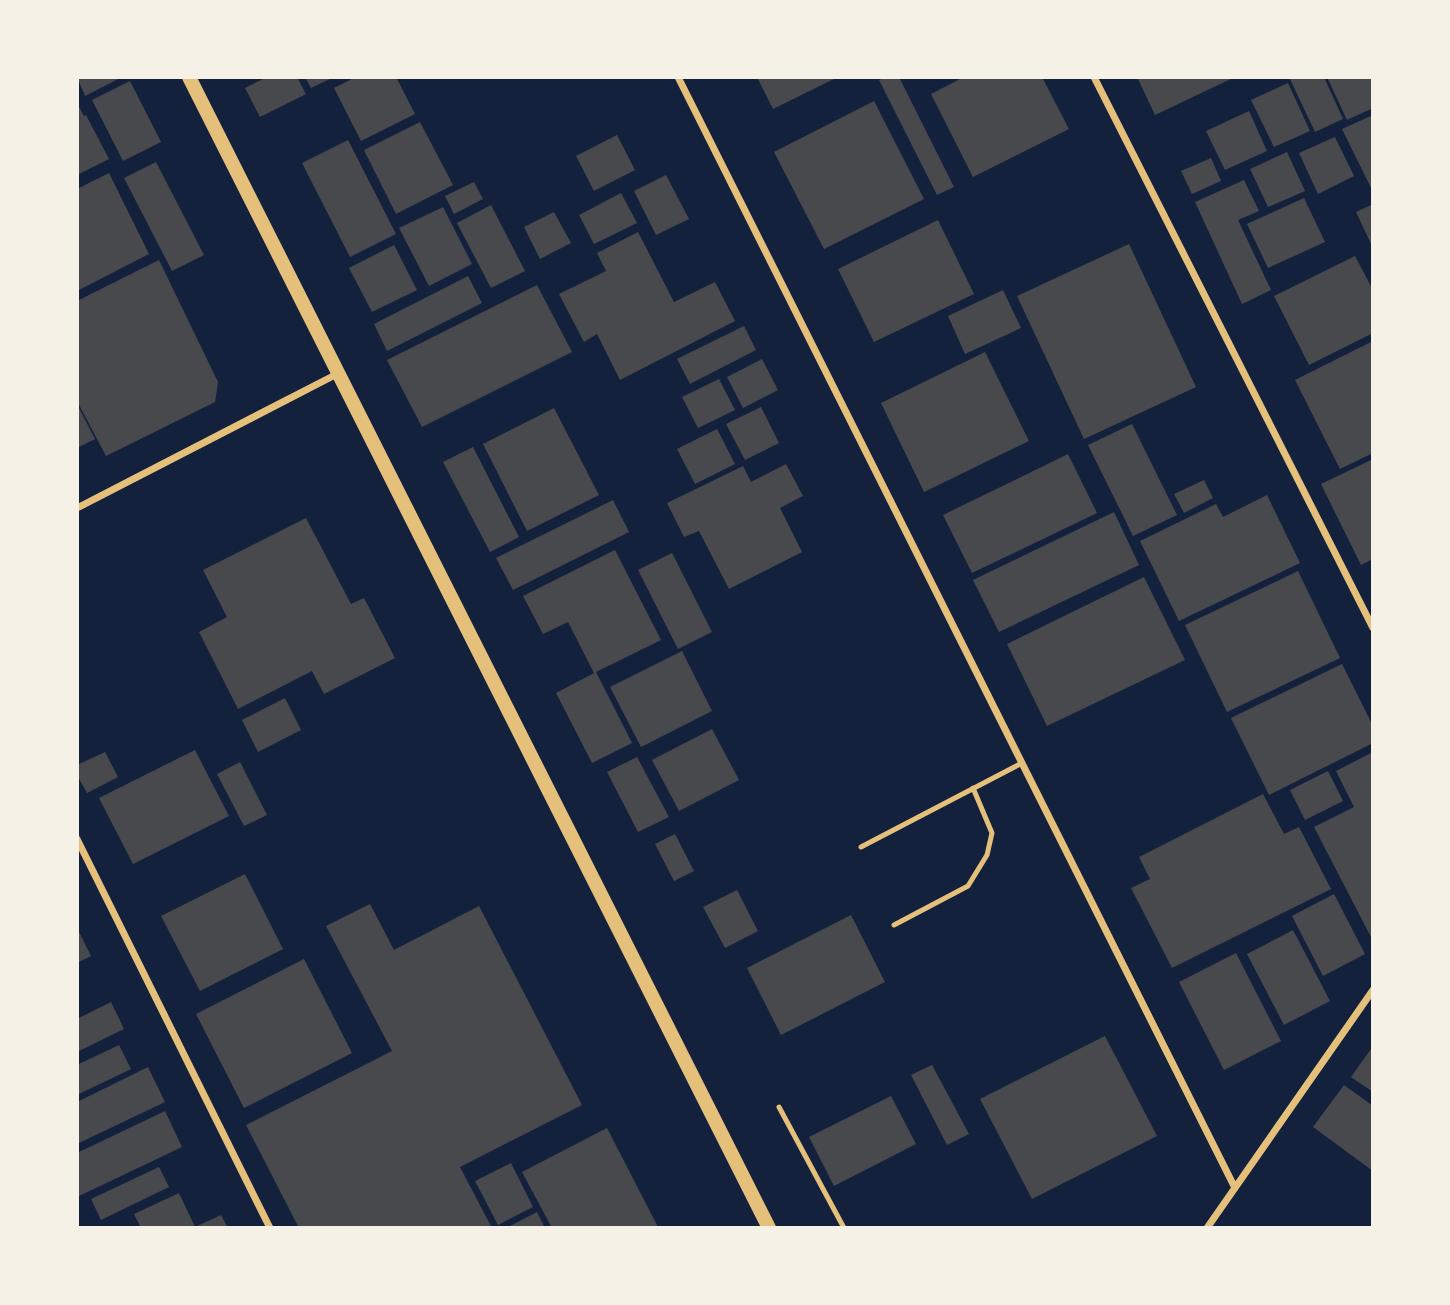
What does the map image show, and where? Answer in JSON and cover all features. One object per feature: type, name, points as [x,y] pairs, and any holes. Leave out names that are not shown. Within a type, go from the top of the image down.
[{"type":"main road","points":[[189,77],[723,1132],[769,1228]]},
{"type":"street","points":[[678,77],[1235,1188]]},
{"type":"street","points":[[1094,77],[1373,628]]},
{"type":"street","points":[[77,508],[337,374]]},
{"type":"street","points":[[77,839],[270,1228]]},
{"type":"street","points":[[1207,1228],[1373,990]]},
{"type":"lane","points":[[861,847],[1022,763]]},
{"type":"lane","points":[[894,925],[968,886],[987,855],[992,833],[973,788]]},
{"type":"lane","points":[[779,1107],[844,1228]]},
{"type":"building","points":[[77,77],[122,77],[85,96]]},
{"type":"building","points":[[267,77],[297,77],[306,94],[260,117],[245,88]]},
{"type":"building","points":[[305,77],[334,77],[311,88]]},
{"type":"building","points":[[356,77],[396,77],[415,114],[361,141],[334,88]]},
{"type":"building","points":[[757,77],[838,77],[773,109]]},
{"type":"building","points":[[899,77],[954,187],[937,195],[879,80]]},
{"type":"building","points":[[964,77],[1042,77],[1069,129],[973,177],[931,94]]},
{"type":"building","points":[[1137,77],[1235,77],[1155,115]]},
{"type":"building","points":[[1289,77],[1324,77],[1343,119],[1315,132]]},
{"type":"building","points":[[1327,77],[1373,77],[1373,108],[1347,120]]},
{"type":"building","points":[[130,81],[161,142],[123,161],[92,100]]},
{"type":"building","points":[[1288,83],[1310,131],[1274,147],[1251,100]]},
{"type":"building","points":[[874,101],[924,199],[824,249],[774,152]]},
{"type":"building","points":[[77,103],[109,159],[77,175]]},
{"type":"building","points":[[1249,111],[1267,151],[1225,170],[1206,131]]},
{"type":"building","points":[[1373,115],[1373,192],[1342,129]]},
{"type":"building","points":[[420,122],[453,185],[396,214],[364,150]]},
{"type":"building","points":[[617,135],[635,170],[594,191],[576,156]]},
{"type":"building","points":[[1335,137],[1354,176],[1318,194],[1299,153]]},
{"type":"building","points":[[348,140],[396,234],[350,257],[302,163]]},
{"type":"building","points":[[1287,152],[1305,191],[1268,207],[1250,169]]},
{"type":"building","points":[[1211,158],[1221,181],[1192,194],[1181,171]]},
{"type":"building","points":[[156,162],[204,255],[172,271],[124,178]]},
{"type":"building","points":[[109,173],[149,254],[77,291],[77,189]]},
{"type":"building","points":[[666,175],[689,219],[656,235],[634,191]]},
{"type":"building","points":[[1244,180],[1259,211],[1238,220],[1271,290],[1242,304],[1195,202]]},
{"type":"building","points":[[474,182],[483,199],[454,214],[445,196]]},
{"type":"building","points":[[621,193],[637,223],[594,244],[579,215]]},
{"type":"building","points":[[1304,198],[1325,242],[1268,268],[1247,224]]},
{"type":"building","points":[[1373,204],[1373,248],[1356,212]]},
{"type":"building","points":[[491,205],[525,271],[491,288],[457,223]]},
{"type":"building","points":[[443,207],[472,264],[429,286],[399,228]]},
{"type":"building","points":[[554,212],[571,243],[540,259],[524,227]]},
{"type":"building","points":[[938,220],[974,294],[874,342],[838,269]]},
{"type":"building","points":[[638,232],[674,302],[715,282],[735,321],[620,380],[597,334],[584,342],[559,294],[606,271],[597,253]]},
{"type":"building","points":[[1129,244],[1196,387],[1084,439],[1017,296]]},
{"type":"building","points":[[394,245],[417,290],[372,312],[349,268]]},
{"type":"building","points":[[1355,256],[1373,290],[1373,333],[1309,365],[1274,296]]},
{"type":"building","points":[[159,260],[218,382],[215,402],[106,456],[77,401],[77,301]]},
{"type":"building","points":[[468,276],[482,303],[387,351],[374,324]]},
{"type":"building","points":[[537,285],[572,352],[422,427],[387,360]]},
{"type":"building","points":[[1003,290],[1021,328],[965,354],[948,316]]},
{"type":"building","points":[[744,326],[756,350],[690,384],[677,359]]},
{"type":"building","points":[[1373,341],[1373,453],[1340,469],[1295,380]]},
{"type":"building","points":[[985,352],[1029,441],[924,492],[881,403]]},
{"type":"building","points":[[762,359],[778,390],[743,408],[727,377]]},
{"type":"building","points":[[719,379],[735,410],[698,428],[682,397]]},
{"type":"building","points":[[77,404],[95,439],[77,448]]},
{"type":"building","points":[[761,407],[779,443],[745,460],[726,424]]},
{"type":"building","points":[[554,408],[599,495],[527,531],[483,444]]},
{"type":"building","points":[[1132,424],[1177,515],[1133,536],[1088,445]]},
{"type":"building","points":[[717,429],[735,464],[695,484],[677,449]]},
{"type":"building","points":[[473,447],[519,537],[490,552],[443,462]]},
{"type":"building","points":[[1068,454],[1097,513],[972,573],[943,515]]},
{"type":"building","points":[[1373,459],[1373,559],[1361,565],[1321,484]]},
{"type":"building","points":[[786,464],[803,496],[780,508],[802,552],[729,589],[699,531],[684,537],[667,503],[743,466],[751,482]]},
{"type":"building","points":[[1204,480],[1213,498],[1184,513],[1174,494]]},
{"type":"building","points":[[1267,495],[1300,563],[1179,621],[1140,541],[1216,504],[1223,517]]},
{"type":"building","points":[[613,500],[629,532],[513,590],[496,558]]},
{"type":"building","points":[[1114,512],[1139,565],[999,632],[973,580]]},
{"type":"building","points":[[306,518],[351,604],[364,598],[395,658],[324,694],[312,671],[238,709],[199,632],[227,617],[203,570]]},
{"type":"building","points":[[615,550],[661,640],[594,673],[568,622],[543,634],[523,596]]},
{"type":"building","points":[[672,553],[712,632],[678,649],[638,570]]},
{"type":"building","points":[[1298,571],[1340,658],[1227,712],[1185,625]]},
{"type":"building","points":[[1144,577],[1185,660],[1047,726],[1007,644]]},
{"type":"building","points":[[682,651],[712,711],[641,747],[610,687]]},
{"type":"building","points":[[1342,664],[1373,726],[1373,743],[1269,795],[1231,718]]},
{"type":"building","points":[[596,672],[632,743],[592,763],[556,693]]},
{"type":"building","points":[[285,698],[301,730],[258,752],[242,720]]},
{"type":"building","points":[[712,729],[739,780],[679,811],[652,760]]},
{"type":"building","points":[[195,750],[229,816],[133,864],[99,798]]},
{"type":"building","points":[[105,752],[118,777],[87,793],[77,775],[77,765]]},
{"type":"building","points":[[1373,752],[1373,941],[1314,827],[1354,807],[1336,771]]},
{"type":"building","points":[[637,757],[669,817],[638,832],[607,772]]},
{"type":"building","points":[[240,762],[267,815],[244,826],[217,774]]},
{"type":"building","points":[[1328,771],[1343,801],[1305,820],[1290,790]]},
{"type":"building","points":[[1263,794],[1284,834],[1299,827],[1331,889],[1172,968],[1131,888],[1150,879],[1139,857]]},
{"type":"building","points":[[675,834],[694,871],[674,881],[655,844]]},
{"type":"building","points":[[245,874],[283,949],[200,991],[161,916]]},
{"type":"building","points":[[737,890],[758,931],[725,948],[703,907]]},
{"type":"building","points":[[1334,894],[1365,954],[1323,976],[1292,916]]},
{"type":"building","points":[[370,904],[394,950],[479,906],[582,1105],[460,1167],[492,1228],[299,1228],[246,1125],[392,1051],[326,926]]},
{"type":"building","points":[[851,915],[885,982],[781,1035],[747,968]]},
{"type":"building","points":[[77,928],[91,956],[77,963]]},
{"type":"building","points":[[1293,930],[1330,1001],[1284,1025],[1247,954]]},
{"type":"building","points":[[1236,953],[1281,1041],[1224,1070],[1179,982]]},
{"type":"building","points":[[304,959],[352,1053],[244,1108],[196,1014]]},
{"type":"building","points":[[111,1002],[124,1029],[77,1052],[77,1019]]},
{"type":"building","points":[[1105,1036],[1157,1136],[1032,1199],[980,1099]]},
{"type":"building","points":[[119,1045],[131,1069],[77,1095],[77,1065]]},
{"type":"building","points":[[1373,1046],[1373,1092],[1351,1077]]},
{"type":"building","points":[[932,1065],[969,1134],[947,1145],[911,1075]]},
{"type":"building","points":[[148,1067],[165,1102],[77,1144],[77,1102]]},
{"type":"building","points":[[1344,1085],[1373,1106],[1373,1171],[1313,1127]]},
{"type":"building","points":[[891,1096],[916,1144],[834,1186],[809,1137]]},
{"type":"building","points":[[165,1111],[182,1147],[77,1197],[77,1153]]},
{"type":"building","points":[[607,1128],[658,1227],[552,1228],[522,1172]]},
{"type":"building","points":[[511,1163],[533,1207],[498,1225],[475,1181]]},
{"type":"building","points":[[159,1167],[169,1187],[101,1220],[91,1199]]},
{"type":"building","points":[[179,1193],[195,1227],[221,1215],[228,1228],[141,1228],[134,1214]]},
{"type":"building","points":[[537,1212],[545,1228],[506,1228]]}]
